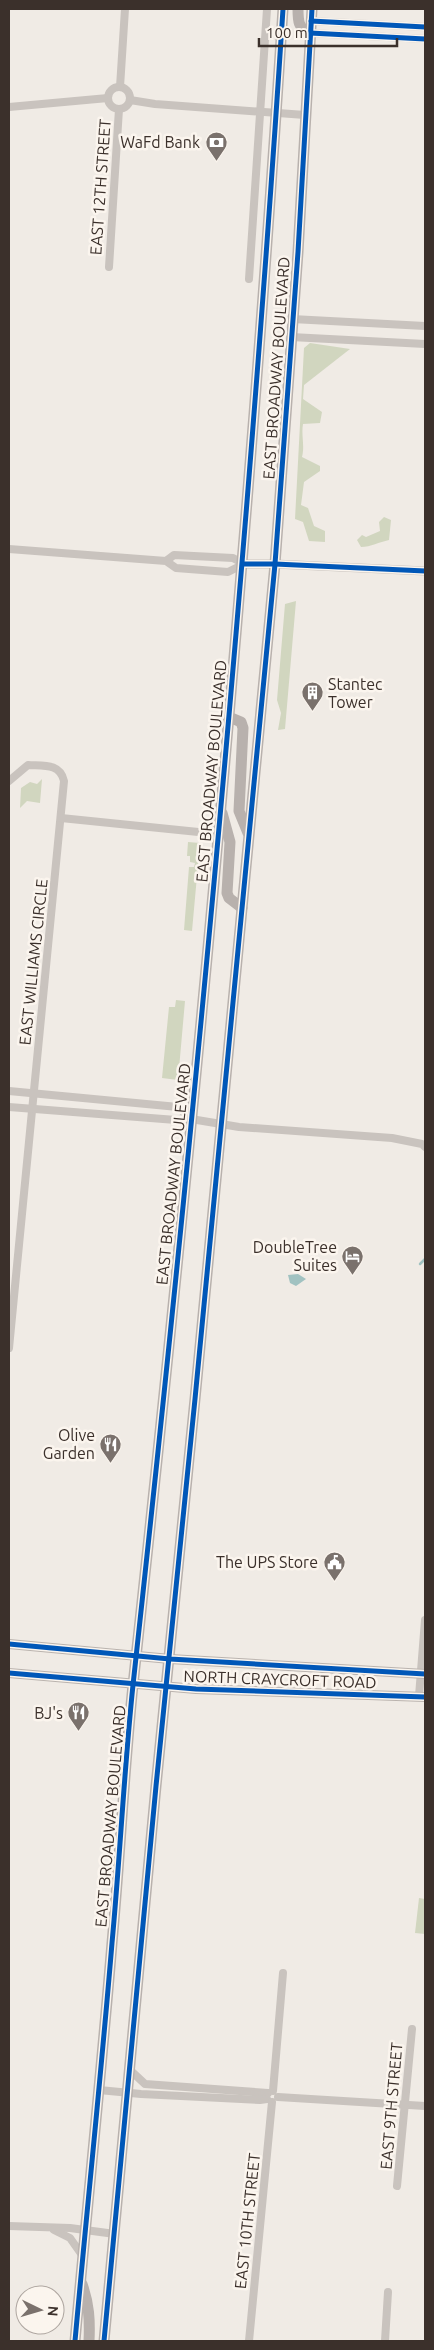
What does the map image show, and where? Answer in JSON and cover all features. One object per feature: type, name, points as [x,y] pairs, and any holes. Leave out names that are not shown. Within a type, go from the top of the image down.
[{"type":"main road","name":"EAST BROADWAY BOULEVARD","points":[[75,2341],[99,2090],[133,1684],[191,1119],[244,564],[283,9]]},
{"type":"main road","points":[[298,9],[299,26],[304,31],[310,27]]},
{"type":"main road","name":"EAST BROADWAY BOULEVARD","points":[[104,2341],[275,564],[312,9]]},
{"type":"main road","points":[[229,717],[241,722],[243,728],[239,811],[249,835]]},
{"type":"main road","points":[[220,807],[230,842],[228,898],[242,908]]},
{"type":"main road","name":"NORTH CRAYCROFT ROAD","points":[[9,1644],[170,1659],[423,1674]]},
{"type":"main road","name":"NORTH CRAYCROFT ROAD","points":[[9,1672],[133,1684],[272,1693],[422,1697]]},
{"type":"main road","points":[[81,2280],[90,2308],[88,2341]]},
{"type":"street","points":[[120,87],[125,9]]},
{"type":"street","name":"EAST BROADWAY BOULEVARD","points":[[249,279],[267,9]]},
{"type":"street","points":[[403,38],[404,26]]},
{"type":"street","points":[[310,27],[425,27]]},
{"type":"street","points":[[310,27],[425,39]]},
{"type":"street","points":[[120,87],[129,92],[130,100],[127,106],[119,109],[111,106],[108,98],[112,89],[120,87]]},
{"type":"street","points":[[9,107],[108,98]]},
{"type":"street","points":[[130,100],[156,104],[305,115]]},
{"type":"street","name":"EAST 12TH STREET","points":[[109,268],[119,109]]},
{"type":"street","points":[[292,319],[425,326]]},
{"type":"street","points":[[291,337],[425,344]]},
{"type":"street","points":[[9,549],[166,561],[176,568],[228,572],[244,564],[275,564],[425,572]]},
{"type":"street","points":[[166,561],[174,556],[233,558],[244,564]]},
{"type":"street","name":"EAST WILLIAMS CIRCLE","points":[[9,781],[28,765],[53,767],[59,770],[64,781],[9,1348]]},
{"type":"street","points":[[61,818],[218,834]]},
{"type":"street","points":[[9,1091],[178,1107],[191,1119]]},
{"type":"street","points":[[9,1107],[176,1120],[191,1119],[222,1124],[392,1138],[422,1144],[425,1148]]},
{"type":"street","points":[[422,1697],[425,1620]]},
{"type":"street","name":"EAST 10TH STREET","points":[[249,2341],[283,1973]]},
{"type":"street","name":"EAST 9TH STREET","points":[[397,2186],[412,2029]]},
{"type":"street","points":[[130,2070],[145,2084],[221,2094]]},
{"type":"street","points":[[171,2086],[171,2096]]},
{"type":"street","points":[[99,2090],[171,2096],[221,2094],[425,2106]]},
{"type":"street","points":[[9,2226],[85,2230],[115,2234]]},
{"type":"street","points":[[45,2228],[70,2238],[83,2257]]},
{"type":"street","points":[[385,2341],[388,2292]]},
{"type":"green space","points":[[310,343],[350,349],[304,385],[303,399],[322,412],[320,423],[303,424],[302,457],[320,466],[320,471],[304,482],[301,505],[308,508],[314,526],[325,531],[325,542],[309,541],[303,522],[295,519],[304,348]]},
{"type":"green space","points":[[384,517],[391,520],[389,540],[361,547],[357,540],[362,535],[366,537],[380,531],[379,522]]},
{"type":"green space","points":[[296,601],[285,729],[278,730],[281,713],[277,700],[285,604]]},
{"type":"green space","points":[[42,779],[40,803],[27,801],[20,808],[21,788],[30,782],[37,784]]},
{"type":"green space","points":[[188,842],[200,843],[192,931],[184,930],[189,867],[194,867],[195,863],[190,862],[190,856],[187,856]]},
{"type":"green space","points":[[176,1000],[185,1001],[178,1080],[162,1078],[169,1007],[175,1007]]},
{"type":"green space","points":[[419,1898],[425,1899],[425,1934],[415,1933]]},
{"type":"water","points":[[298,1274],[306,1279],[296,1286],[290,1283],[288,1275]]},
{"type":"waterway","points":[[420,1264],[425,1259]]},
{"type":"cycle path","points":[[75,2341],[108,1993],[130,1717],[198,1057],[236,638],[269,219],[283,9]]},
{"type":"cycle path","points":[[104,2341],[275,564],[298,252],[312,9]]},
{"type":"cycle path","points":[[311,21],[425,27]]},
{"type":"cycle path","points":[[310,33],[425,39]]},
{"type":"cycle path","points":[[244,564],[425,571]]},
{"type":"cycle path","points":[[9,1644],[170,1659],[425,1674]]},
{"type":"cycle path","points":[[9,1673],[196,1689],[425,1697]]},
{"type":"place","name":"WaFd Bank","points":[[216,161]]},
{"type":"place","name":"Stantec Tower","points":[[312,712]]},
{"type":"place","name":"DoubleTree Suites","points":[[353,1275]]},
{"type":"place","name":"Olive Garden","points":[[111,1463]]},
{"type":"place","name":"The UPS Store","points":[[334,1581]]},
{"type":"place","name":"BJ's","points":[[79,1732]]}]
